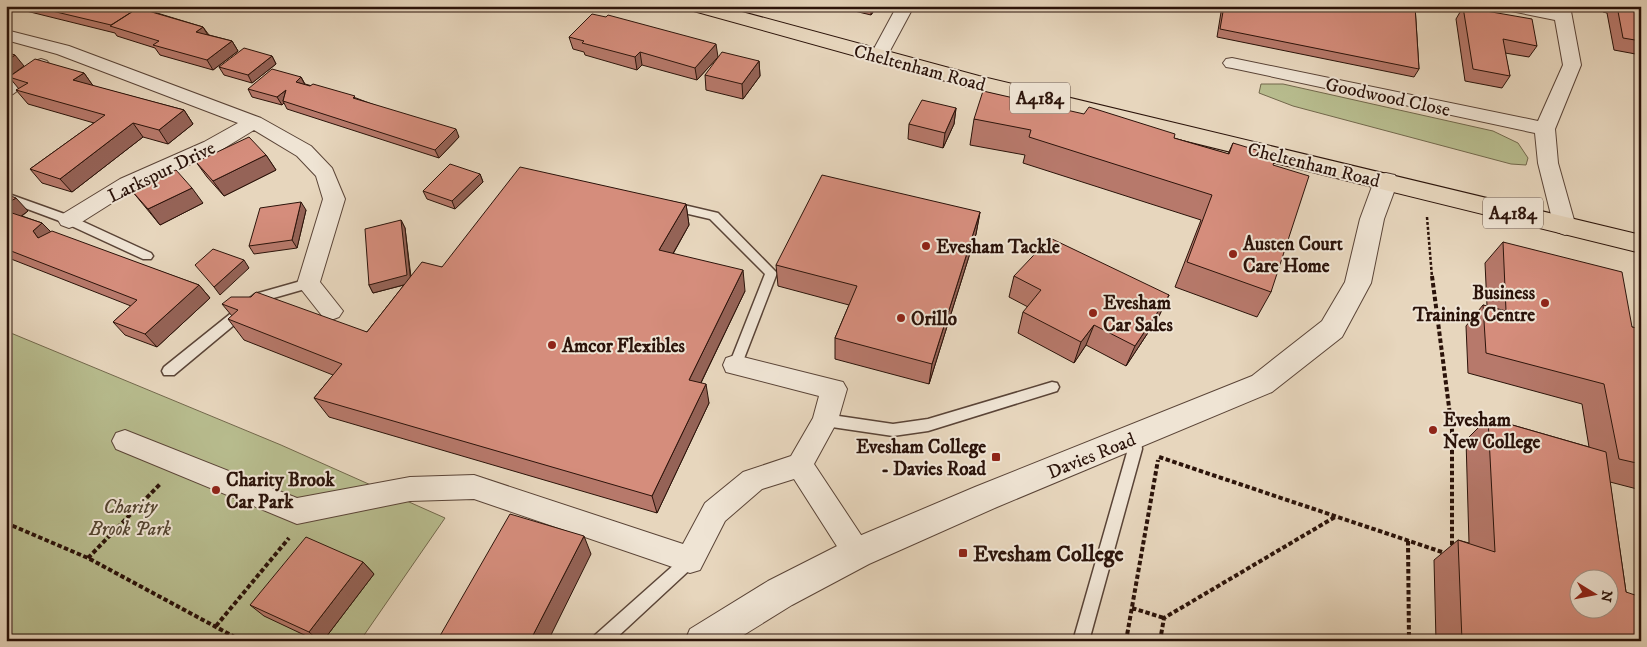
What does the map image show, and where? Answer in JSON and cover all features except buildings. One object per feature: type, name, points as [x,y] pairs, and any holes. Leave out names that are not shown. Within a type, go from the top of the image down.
[{"type":"main road","name":"Cheltenham Road","points":[[697,6],[975,82],[1641,244]]},
{"type":"street","points":[[879,56],[906,6]]},
{"type":"street","points":[[1512,6],[1561,11],[1572,65],[1545,129],[1548,163],[1565,227]]},
{"type":"street","points":[[6,36],[63,50],[254,122],[304,151],[325,173],[334,199],[308,284],[330,311]]},
{"type":"street","points":[[6,90],[63,50]]},
{"type":"street","name":"Goodwood Close","points":[[1232,63],[1545,129]]},
{"type":"street","name":"Larkspur Drive","points":[[68,220],[127,184],[212,147],[254,122]]},
{"type":"street","name":"Davies Road","points":[[702,641],[780,593],[857,553],[986,497],[1135,443],[1262,384],[1332,329],[1358,283],[1372,219],[1386,181]]},
{"type":"street","points":[[125,441],[297,511],[410,489],[474,487],[690,560],[714,512],[754,480],[800,465],[825,420],[834,389],[735,365]]},
{"type":"street","points":[[800,465],[857,553]]},
{"type":"lane","points":[[6,197],[68,220],[147,256]]},
{"type":"lane","points":[[657,202],[714,216],[771,273],[735,365]]},
{"type":"lane","points":[[169,372],[259,297],[308,284]]},
{"type":"lane","points":[[825,420],[893,430],[928,425],[1052,387]]},
{"type":"lane","points":[[1081,641],[1135,443]]},
{"type":"lane","points":[[601,641],[690,560]]},
{"type":"path","points":[[1135,443],[1158,457],[1452,555],[1452,430],[1429,255],[1426,191]]},
{"type":"path","points":[[1126,641],[1158,457]]},
{"type":"path","points":[[88,558],[181,463]]},
{"type":"path","points":[[216,626],[314,508]]},
{"type":"path","points":[[1132,608],[1164,618],[1336,516]]},
{"type":"path","points":[[6,523],[88,558],[242,641]]},
{"type":"path","points":[[1408,541],[1409,641]]},
{"type":"path","points":[[1160,641],[1164,618]]},
{"type":"green space","points":[[1261,84],[1283,84],[1493,131],[1518,143],[1528,158],[1526,165],[1511,164],[1293,106],[1259,93]]},
{"type":"green space","name":"Charity Brook Park","points":[[6,331],[281,445],[445,518],[360,641],[6,641]]},
{"type":"place","name":"Evesham Tackle","points":[[926,246]]},
{"type":"place","name":"Austen Court Care Home","points":[[1233,254]]},
{"type":"place","name":"Business Training Centre","points":[[1545,303]]},
{"type":"place","name":"Evesham Car Sales","points":[[1093,313]]},
{"type":"place","name":"Orillo","points":[[901,318]]},
{"type":"place","name":"Amcor Flexibles","points":[[552,345]]},
{"type":"place","name":"Evesham New College","points":[[1433,430]]},
{"type":"place","name":"Evesham College - Davies Road","points":[[996,457]]},
{"type":"place","name":"Charity Brook Car Park","points":[[216,490]]},
{"type":"place","name":"Evesham College","points":[[963,553]]}]
